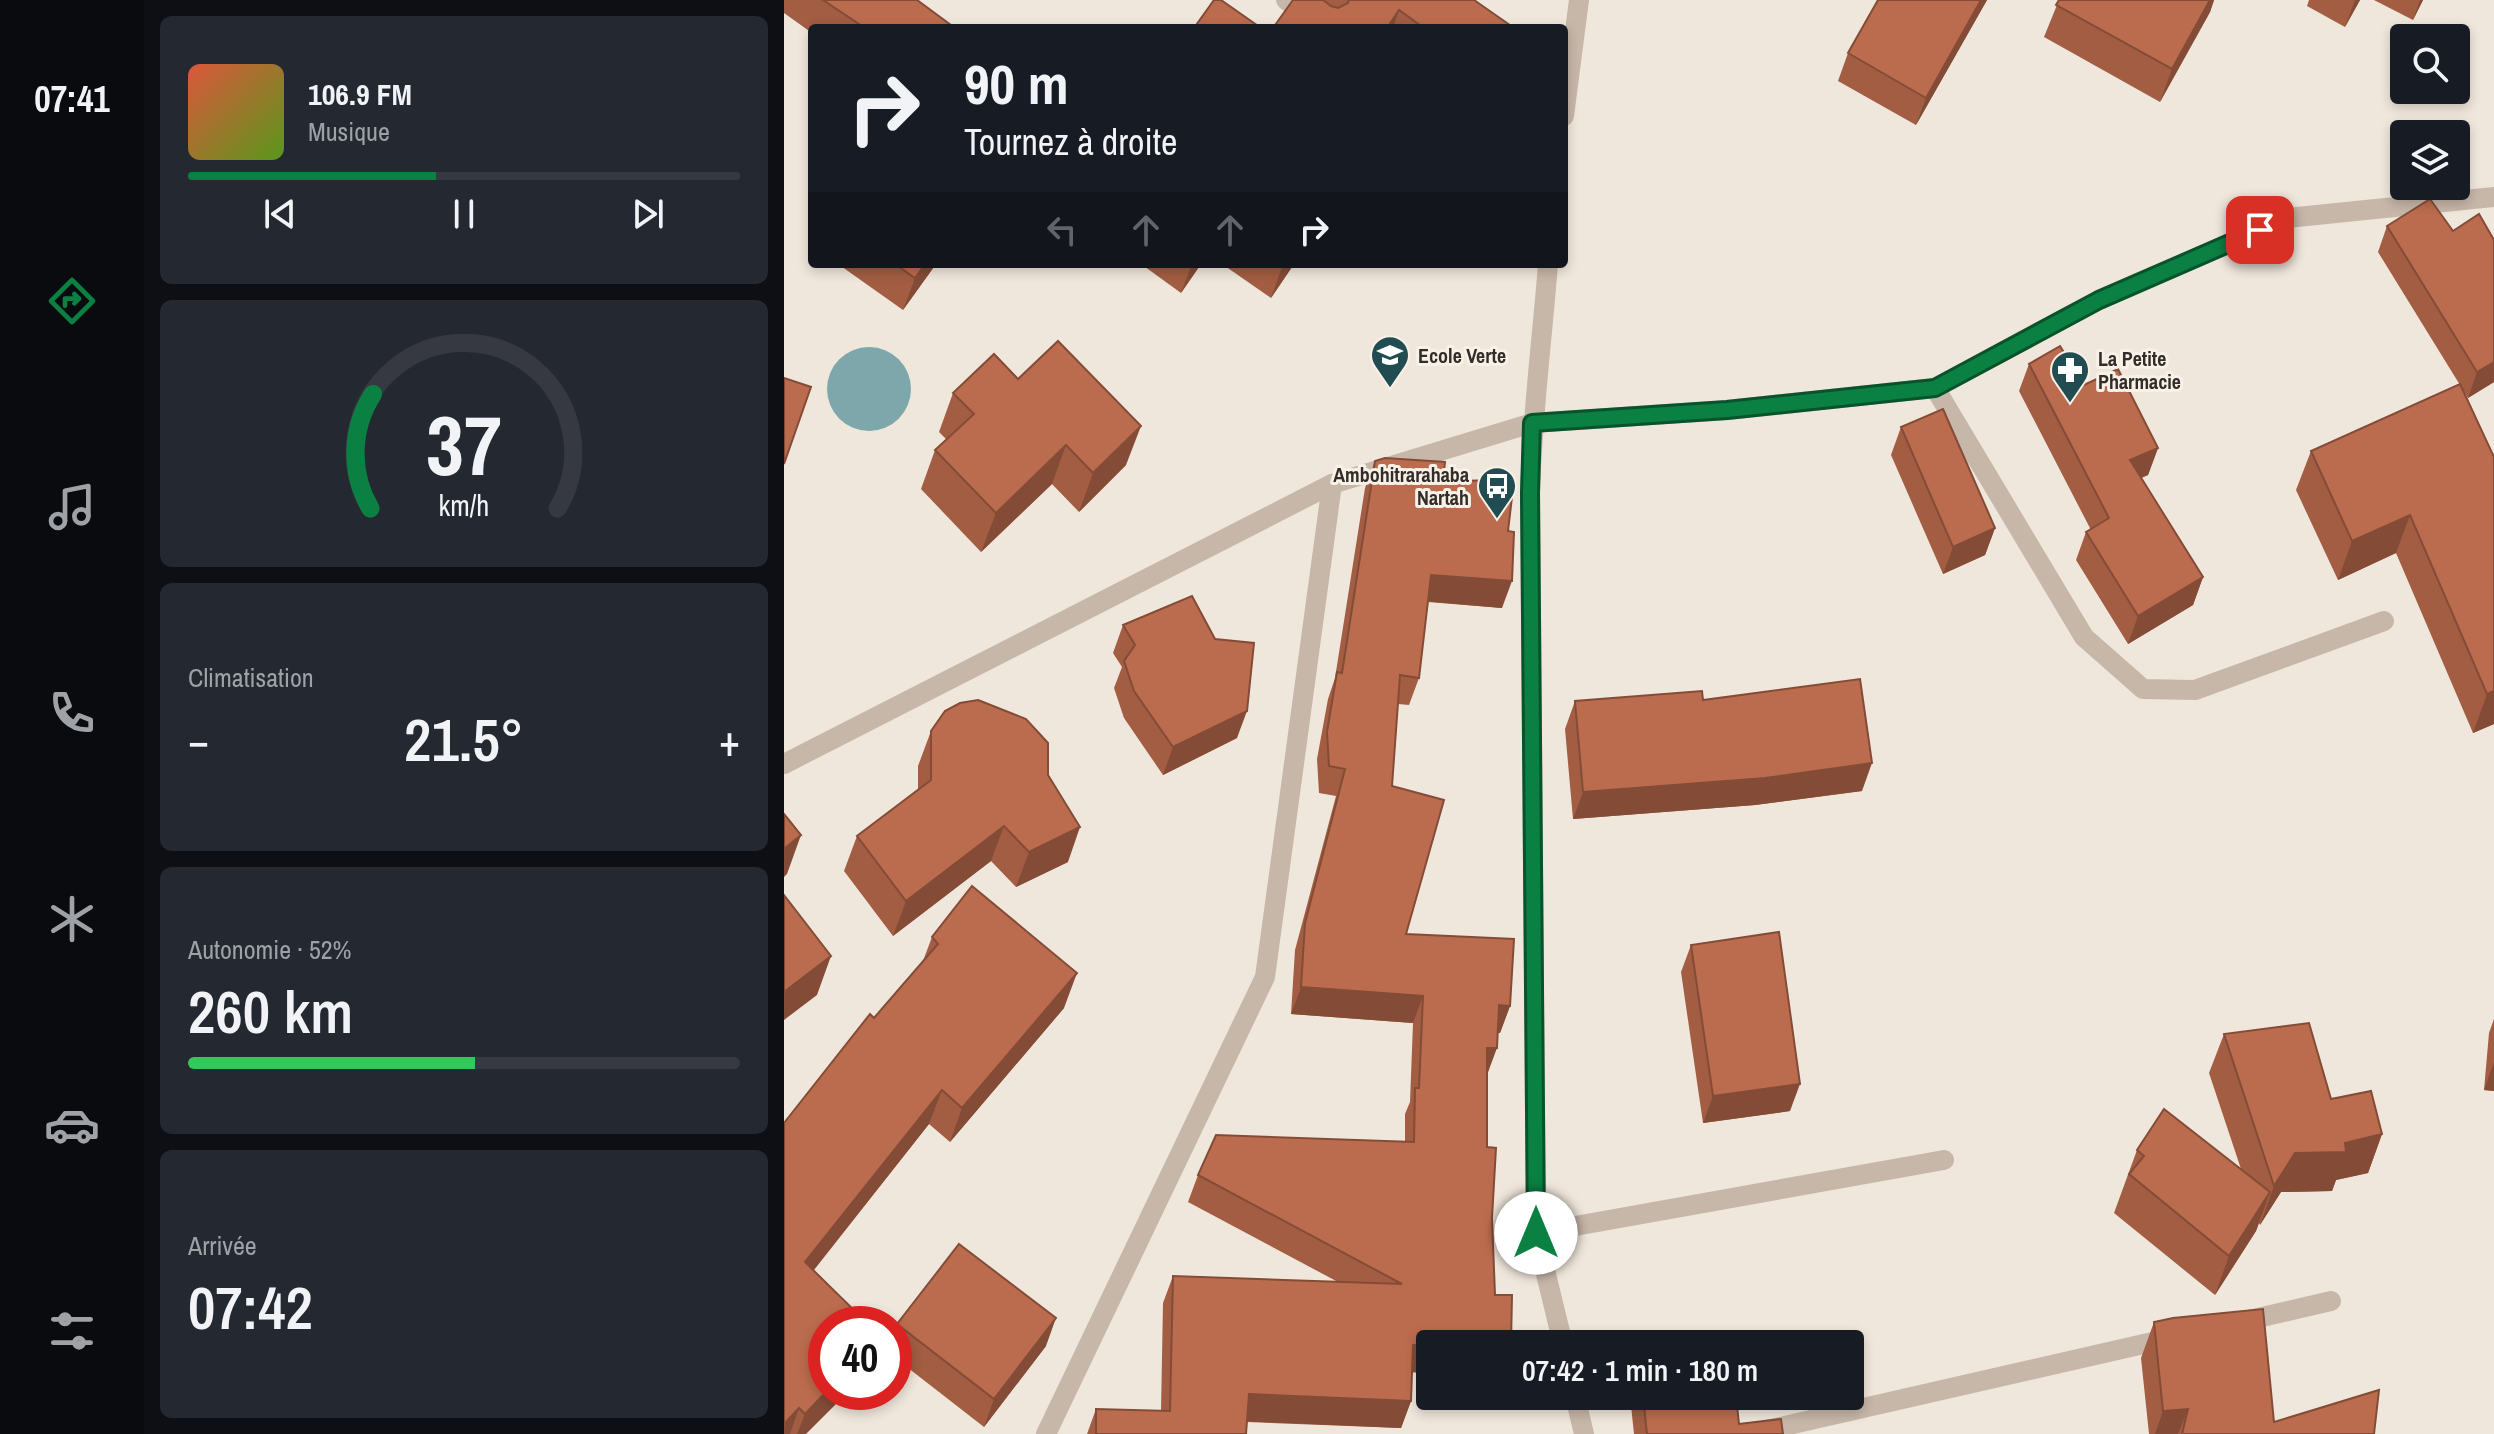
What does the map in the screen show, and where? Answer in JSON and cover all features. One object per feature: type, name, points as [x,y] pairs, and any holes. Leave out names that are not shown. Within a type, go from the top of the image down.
[{"type":"street","points":[[1286,0],[1320,24]]},
{"type":"street","points":[[1568,85],[1579,0]]},
{"type":"street","points":[[784,764],[1332,484],[1532,423],[1727,410],[1935,388],[2099,300],[2287,218],[2494,197]]},
{"type":"street","points":[[1548,268],[1532,423],[1530,493],[1536,1233],[1560,1330]]},
{"type":"street","points":[[1935,388],[2084,637],[2143,689],[2195,690],[2384,621]]},
{"type":"street","points":[[1046,1434],[1265,977],[1332,484]]},
{"type":"street","points":[[1536,1233],[1944,1160]]},
{"type":"street","points":[[2224,1326],[2331,1301]]},
{"type":"street","points":[[1749,1434],[2193,1333]]},
{"type":"street","points":[[1578,1410],[1584,1434]]},
{"type":"water","points":[[869,347],[892,354],[904,366],[911,389],[904,412],[892,424],[869,431],[846,424],[834,412],[827,389],[834,366],[846,354]]},
{"type":"building","points":[[823,0],[917,0],[950,24],[859,24]]},
{"type":"building","points":[[1214,0],[1221,0],[1255,24],[1197,24]]},
{"type":"building","points":[[1293,0],[1323,0],[1338,8],[1349,0],[1474,0],[1508,24],[1418,24],[1399,10],[1390,24],[1276,24]]},
{"type":"building","points":[[1878,0],[1981,0],[1926,98],[1848,53]]},
{"type":"building","points":[[2059,0],[2210,0],[2172,69],[2056,5]]},
{"type":"building","points":[[2428,200],[2453,231],[2479,214],[2494,240],[2494,362],[2477,372],[2387,226]]},
{"type":"building","points":[[901,268],[922,268],[915,278]]},
{"type":"building","points":[[1058,341],[1141,426],[1093,473],[1066,445],[996,513],[935,450],[974,414],[953,393],[994,354],[1018,379]]},
{"type":"building","points":[[2060,346],[2084,385],[2118,369],[2158,448],[2130,460],[2203,577],[2138,616],[2086,532],[2109,518],[2029,364]]},
{"type":"building","points":[[784,378],[811,387],[784,464]]},
{"type":"building","points":[[2460,384],[2494,457],[2494,691],[2487,694],[2410,515],[2352,541],[2311,451]]},
{"type":"building","points":[[1943,409],[1995,528],[1953,547],[1901,427]]},
{"type":"building","points":[[1385,458],[1445,462],[1443,481],[1514,480],[1508,531],[1514,532],[1512,581],[1431,575],[1419,678],[1400,675],[1392,786],[1444,800],[1406,934],[1514,939],[1510,1006],[1499,1005],[1497,1048],[1487,1048],[1487,1147],[1496,1148],[1492,1218],[1495,1295],[1512,1295],[1511,1330],[1416,1330],[1411,1401],[1249,1394],[1246,1434],[1096,1434],[1096,1409],[1170,1411],[1173,1276],[1402,1284],[1198,1175],[1216,1135],[1414,1142],[1423,996],[1301,987],[1305,923],[1345,769],[1329,766],[1327,732],[1337,672],[1342,673],[1375,461]]},
{"type":"building","points":[[1192,596],[1215,639],[1254,643],[1247,711],[1173,747],[1134,691],[1124,661],[1135,645],[1123,625]]},
{"type":"building","points":[[1860,679],[1872,763],[1765,778],[1583,792],[1575,701],[1702,691],[1703,700]]},
{"type":"building","points":[[978,700],[1026,719],[1048,743],[1048,775],[1080,827],[1029,852],[1004,826],[906,901],[857,836],[931,780],[931,731],[945,711],[960,703]]},
{"type":"building","points":[[784,814],[801,835],[784,849]]},
{"type":"building","points":[[972,886],[1077,973],[962,1108],[942,1090],[805,1262],[850,1306],[808,1306],[809,1410],[805,1414],[799,1408],[784,1424],[784,1123],[870,1014],[874,1018],[938,944],[932,937]]},
{"type":"building","points":[[784,895],[831,956],[784,992]]},
{"type":"building","points":[[1779,932],[1800,1084],[1713,1096],[1691,945]]},
{"type":"building","points":[[2309,1023],[2331,1099],[2371,1091],[2382,1134],[2345,1143],[2346,1152],[2295,1153],[2274,1186],[2224,1034]]},
{"type":"building","points":[[2164,1109],[2270,1192],[2229,1256],[2129,1174],[2144,1156],[2137,1150]]},
{"type":"building","points":[[959,1244],[1056,1318],[994,1399],[912,1336],[911,1306]]},
{"type":"building","points":[[2263,1309],[2274,1422],[2379,1390],[2374,1434],[2182,1434],[2188,1409],[2163,1411],[2154,1322]]},
{"type":"building","points":[[1644,1410],[1738,1410],[1739,1424],[1781,1419],[1783,1434],[1647,1434]]},
{"type":"place","name":"Ecole Verte","points":[[1390,389]]},
{"type":"place","name":"La Petite Pharmacie","points":[[2070,404]]},
{"type":"place","name":"Ambohitrarahaba Nartah","points":[[1497,520]]},
{"type":"route","points":[[1536,1233],[1532,423],[1727,410],[1935,388],[2099,300],[2260,230]]}]
